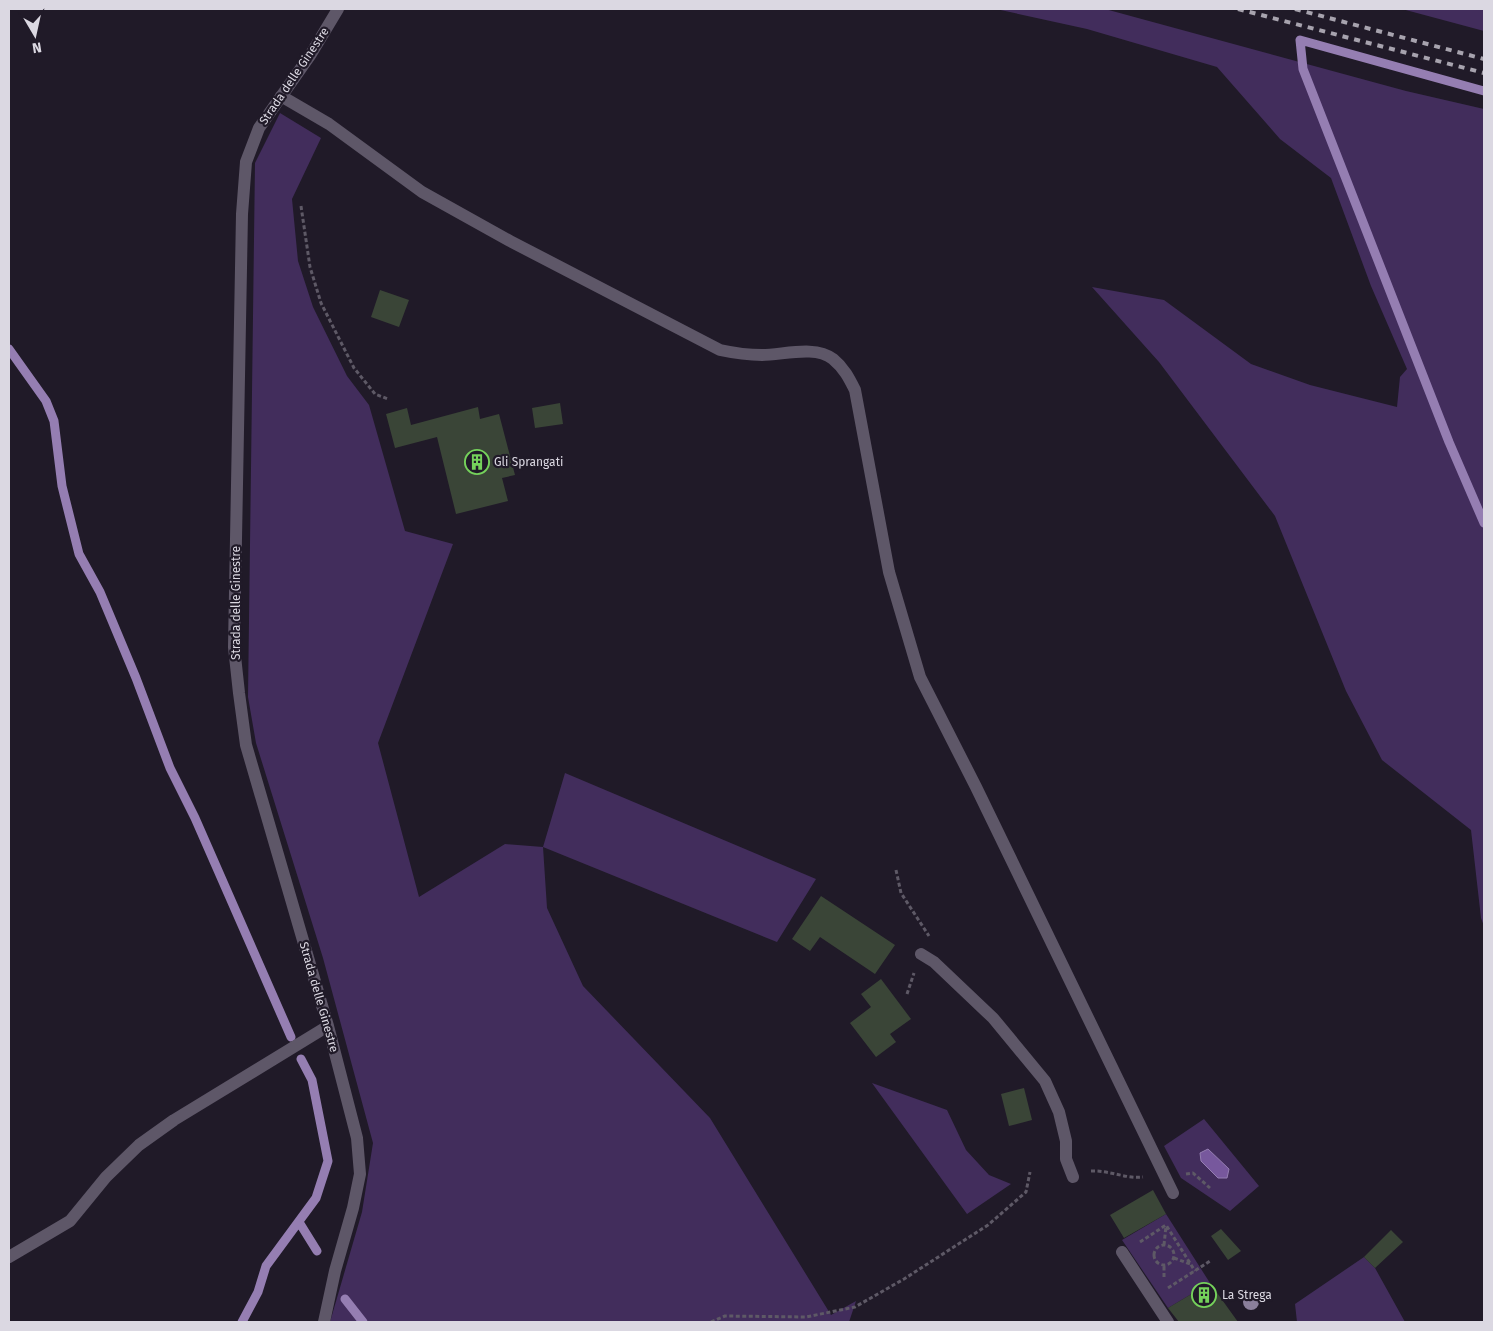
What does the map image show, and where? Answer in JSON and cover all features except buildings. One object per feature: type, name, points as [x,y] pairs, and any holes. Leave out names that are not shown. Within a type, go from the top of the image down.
[{"type":"street","name":"Strada delle Ginestre","points":[[324,1322],[335,1271],[354,1208],[360,1174],[357,1138],[328,1026],[246,745],[234,647],[242,234],[246,162],[259,128],[311,54],[338,9]]},
{"type":"street","points":[[281,96],[329,124],[422,192],[510,241],[720,350],[742,355],[815,352],[832,358],[848,374],[855,390],[889,572],[920,677],[976,787],[1173,1193]]},
{"type":"street","points":[[921,954],[934,962],[993,1018],[1045,1081],[1059,1112],[1066,1140],[1066,1159],[1079,1177]]},
{"type":"street","points":[[9,1257],[70,1221],[106,1177],[153,1135],[328,1026]]},
{"type":"street","points":[[1122,1252],[1168,1322]]},
{"type":"path","points":[[301,206],[310,267],[321,303],[354,368],[375,394],[388,399]]},
{"type":"path","points":[[896,870],[901,894],[929,934],[932,943],[921,954],[907,994]]},
{"type":"path","points":[[1079,1177],[1091,1170],[1113,1172],[1130,1179],[1149,1176],[1162,1170]]},
{"type":"path","points":[[711,1322],[724,1316],[806,1317],[855,1307],[904,1279],[988,1226],[1026,1192],[1030,1172]]},
{"type":"path","points":[[1164,1245],[1166,1225]]},
{"type":"path","points":[[1134,1246],[1166,1225]]},
{"type":"path","points":[[1166,1225],[1196,1271]]},
{"type":"path","points":[[1164,1245],[1170,1247],[1174,1252],[1174,1258],[1170,1264],[1164,1266],[1158,1264],[1154,1252],[1158,1247],[1164,1245]]},
{"type":"path","points":[[1174,1258],[1191,1264]]},
{"type":"path","points":[[1162,1292],[1210,1261]]},
{"type":"shaded area","points":[[996,9],[1105,9],[1406,91],[1484,109],[1484,926],[1481,918],[1471,830],[1382,760],[1346,691],[1275,516],[1159,362],[1092,287],[1164,300],[1251,364],[1310,385],[1397,407],[1400,377],[1407,369],[1371,286],[1331,178],[1280,139],[1217,67],[1087,29]]},
{"type":"shaded area","points":[[1402,9],[1484,9],[1484,31]]},
{"type":"shaded area","points":[[280,113],[321,138],[292,199],[298,261],[313,307],[347,376],[369,405],[405,531],[453,544],[378,743],[419,897],[505,844],[543,847],[547,908],[583,986],[710,1118],[831,1315],[856,1301],[849,1322],[330,1322],[362,1212],[373,1143],[323,958],[256,743],[248,697],[255,163]]},
{"type":"shaded area","points":[[565,773],[816,879],[777,942],[543,847]]},
{"type":"shaded area","points":[[872,1083],[947,1110],[966,1150],[989,1175],[1011,1184],[967,1214]]},
{"type":"shaded area","points":[[1204,1119],[1259,1186],[1230,1211],[1181,1178],[1164,1146]]},
{"type":"shaded area","points":[[1208,1149],[1229,1169],[1227,1178],[1218,1178],[1201,1161],[1200,1153]]},
{"type":"shaded area","points":[[1166,1214],[1210,1283],[1168,1308],[1122,1240]]},
{"type":"shaded area","points":[[1364,1257],[1375,1268],[1405,1322],[1297,1322],[1295,1304]]},
{"type":"waterway","points":[[1484,91],[1300,40],[1303,69],[1449,442],[1484,523]]},
{"type":"waterway","points":[[9,349],[46,401],[54,421],[62,486],[79,554],[100,592],[136,678],[170,768],[195,818],[291,1037]]},
{"type":"waterway","points":[[242,1322],[258,1292],[266,1266],[316,1198],[328,1161],[312,1080],[301,1059]]},
{"type":"waterway","points":[[299,1222],[317,1251]]},
{"type":"waterway","points":[[345,1299],[363,1322]]},
{"type":"railway","points":[[1238,9],[1484,73]]},
{"type":"railway","points":[[1295,9],[1484,59]]},
{"type":"place","name":"Gli Sprangati","points":[[477,462]]},
{"type":"place","name":"La Strega","points":[[1204,1295]]}]
